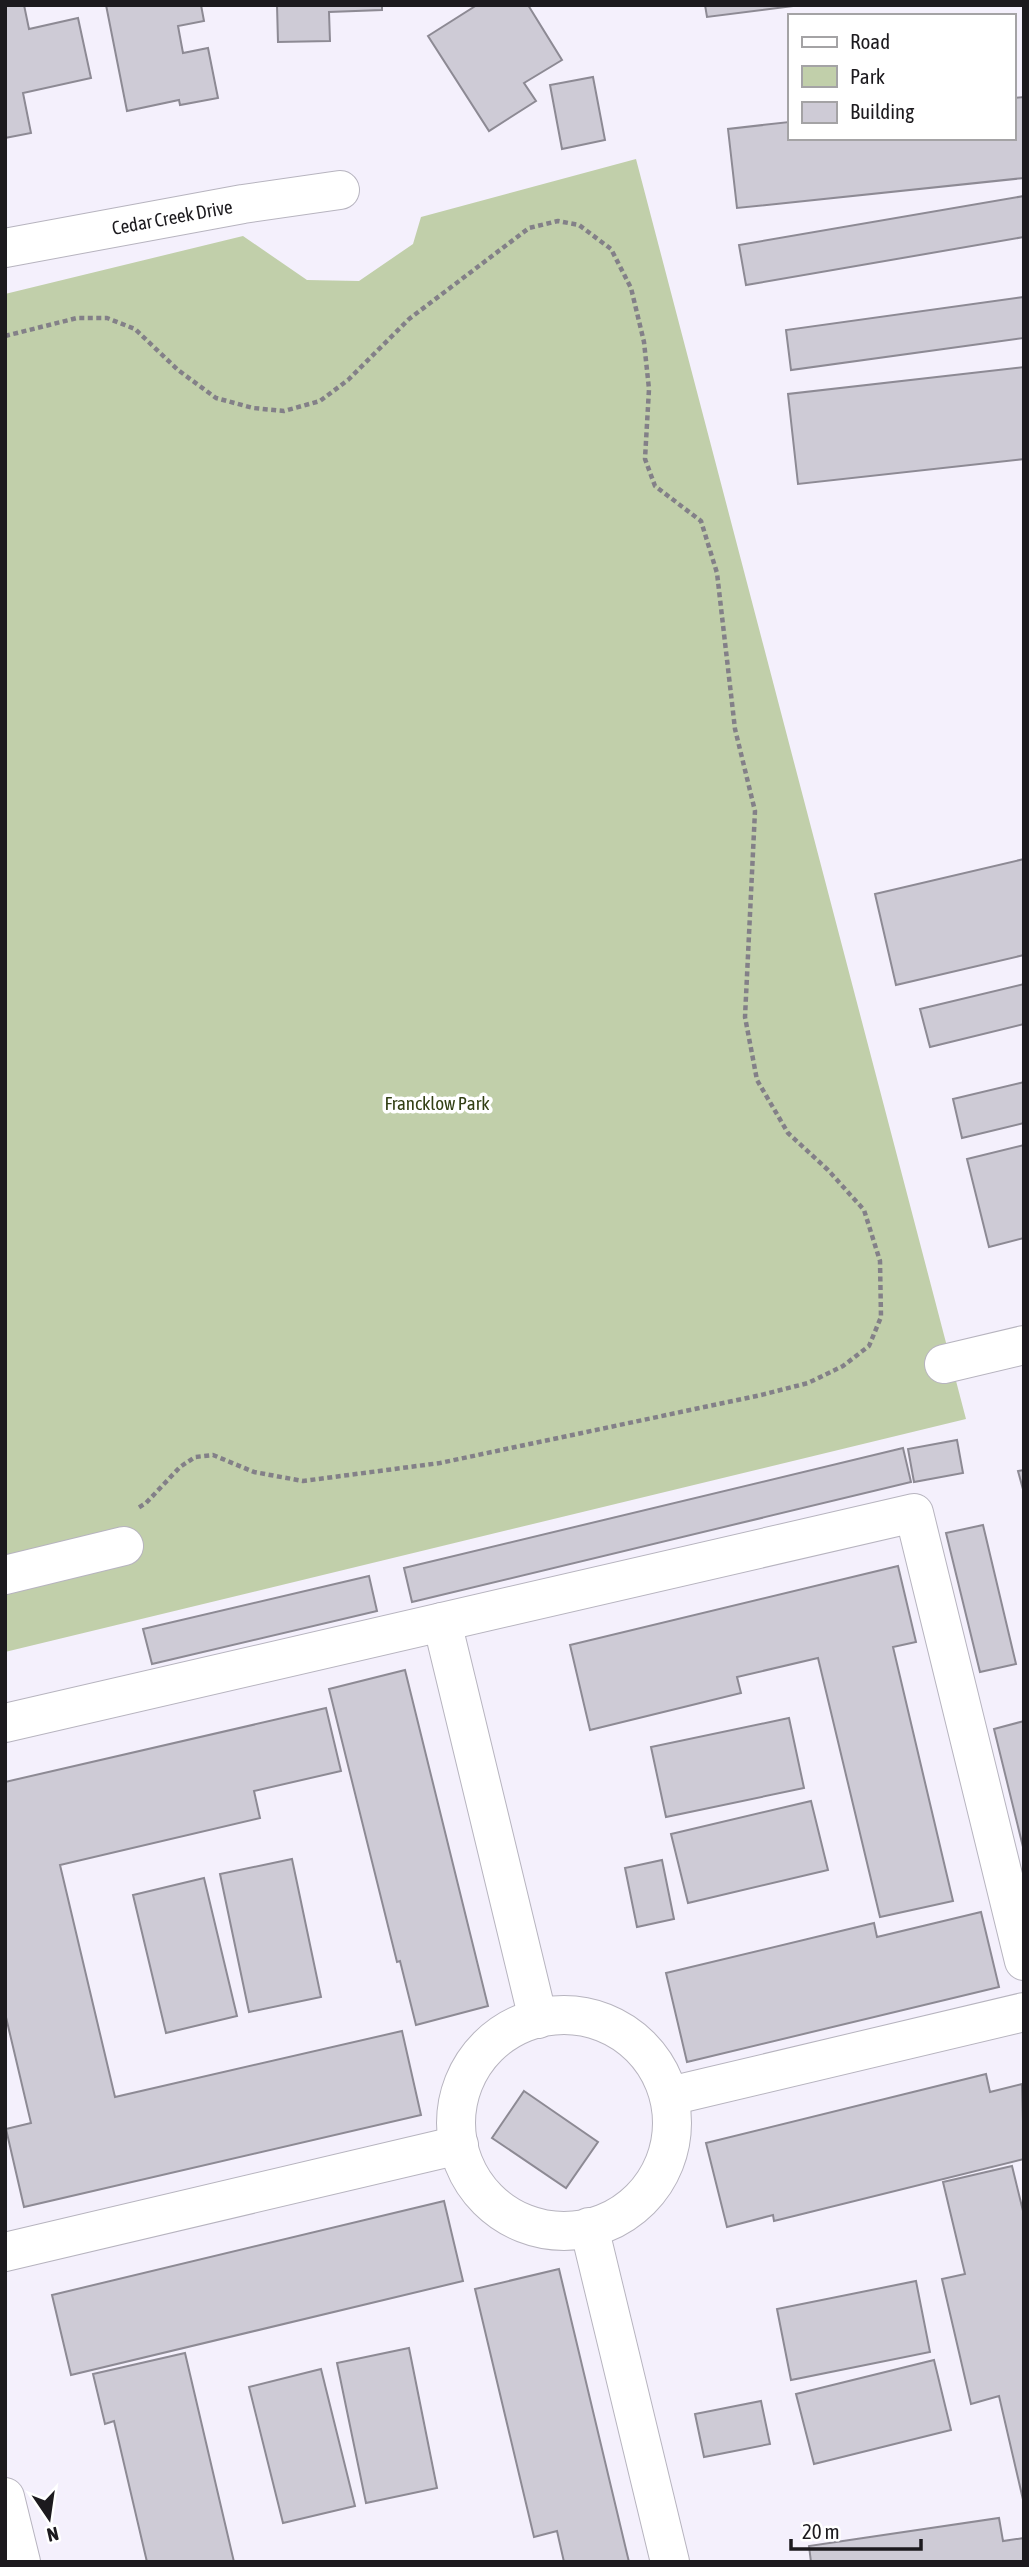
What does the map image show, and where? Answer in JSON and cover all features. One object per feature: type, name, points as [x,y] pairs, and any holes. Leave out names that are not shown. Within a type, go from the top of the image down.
[{"type":"street","name":"Cedar Creek Drive","points":[[5,248],[243,204],[340,190]]},
{"type":"street","points":[[944,1364],[1024,1345]]},
{"type":"street","points":[[5,1723],[914,1513],[1024,1961]]},
{"type":"street","points":[[5,1574],[124,1546]]},
{"type":"street","points":[[442,1622],[538,2019]]},
{"type":"street","points":[[670,2096],[1024,2012]]},
{"type":"street","points":[[555,2015],[588,2017],[623,2031],[658,2067],[670,2096],[673,2134],[662,2170],[640,2201],[602,2224],[570,2231],[533,2227],[499,2210],[481,2193],[462,2161],[455,2124],[461,2088],[487,2046],[518,2025],[555,2015]]},
{"type":"street","points":[[5,2252],[459,2145]]},
{"type":"street","points":[[589,2227],[670,2562]]},
{"type":"street","points":[[5,2497],[21,2562]]},
{"type":"path","points":[[5,336],[76,318],[107,318],[135,329],[178,370],[216,398],[253,408],[284,411],[320,401],[348,380],[409,319],[529,228],[558,222],[579,225],[611,249],[631,288],[644,342],[649,388],[645,459],[655,486],[701,521],[718,573],[735,729],[755,811],[744,1017],[757,1080],[788,1133],[828,1170],[864,1210],[880,1261],[881,1318],[869,1346],[843,1366],[807,1382],[761,1395],[440,1463],[303,1480],[254,1472],[213,1455],[195,1457],[180,1467],[146,1503],[136,1509]]},
{"type":"green space","name":"Francklow Park","points":[[636,159],[966,1419],[5,1652],[5,294],[243,236],[307,280],[359,281],[413,244],[421,217]]},
{"type":"building","points":[[5,5],[24,5],[29,29],[78,18],[91,78],[23,93],[31,133],[5,138]]},
{"type":"building","points":[[106,5],[201,5],[204,21],[178,26],[183,53],[208,48],[218,98],[180,105],[179,100],[127,111]]},
{"type":"building","points":[[277,5],[382,5],[382,10],[329,12],[330,41],[278,42]]},
{"type":"building","points":[[477,5],[528,5],[562,60],[524,83],[536,101],[489,131],[428,36]]},
{"type":"building","points":[[705,5],[801,5],[707,17]]},
{"type":"building","points":[[593,77],[605,140],[562,149],[550,85]]},
{"type":"building","points":[[1024,97],[1024,178],[737,208],[728,129],[788,122],[788,140],[1015,140],[1015,98]]},
{"type":"building","points":[[1024,196],[1024,237],[746,285],[739,245]]},
{"type":"building","points":[[1024,297],[1024,338],[791,370],[786,330]]},
{"type":"building","points":[[1024,367],[1024,459],[798,484],[788,394]]},
{"type":"building","points":[[1024,859],[1024,955],[896,985],[875,894]]},
{"type":"building","points":[[1024,984],[1024,1024],[930,1047],[920,1009]]},
{"type":"building","points":[[1024,1082],[1024,1123],[962,1138],[953,1099]]},
{"type":"building","points":[[1024,1145],[1024,1238],[989,1247],[967,1159]]},
{"type":"building","points":[[957,1440],[963,1473],[914,1482],[908,1449]]},
{"type":"building","points":[[903,1448],[911,1482],[412,1602],[404,1568]]},
{"type":"building","points":[[1024,1470],[1024,1493],[1018,1471]]},
{"type":"building","points":[[983,1525],[1016,1664],[980,1672],[946,1533]]},
{"type":"building","points":[[898,1566],[916,1642],[893,1647],[953,1901],[880,1917],[818,1658],[737,1677],[741,1693],[590,1730],[570,1645]]},
{"type":"building","points":[[369,1576],[377,1611],[152,1664],[143,1629]]},
{"type":"building","points":[[405,1670],[488,2006],[416,2025],[400,1961],[397,1962],[329,1689]]},
{"type":"building","points":[[326,1708],[341,1771],[254,1791],[260,1818],[60,1865],[115,2097],[402,2031],[421,2115],[24,2207],[6,2129],[31,2123],[5,2013],[5,1782]]},
{"type":"building","points":[[789,1718],[804,1788],[666,1817],[651,1747]]},
{"type":"building","points":[[1024,1721],[1024,1851],[994,1729]]},
{"type":"building","points":[[811,1801],[828,1870],[688,1903],[671,1834]]},
{"type":"building","points":[[292,1859],[321,1997],[249,2012],[220,1874]]},
{"type":"building","points":[[662,1860],[674,1919],[637,1927],[625,1868]]},
{"type":"building","points":[[204,1878],[237,2016],[166,2033],[133,1895]]},
{"type":"building","points":[[981,1912],[999,1987],[687,2062],[666,1973],[874,1923],[877,1937]]},
{"type":"building","points":[[986,2074],[990,2092],[1022,2084],[1024,2159],[774,2221],[773,2215],[727,2227],[706,2143]]},
{"type":"building","points":[[524,2091],[598,2142],[566,2188],[492,2138]]},
{"type":"building","points":[[1012,2166],[1024,2215],[1024,2504],[999,2396],[971,2404],[942,2279],[965,2274],[943,2182]]},
{"type":"building","points":[[444,2201],[463,2281],[71,2375],[52,2295]]},
{"type":"building","points":[[559,2269],[629,2562],[564,2562],[557,2531],[534,2537],[475,2289]]},
{"type":"building","points":[[916,2281],[930,2352],[791,2380],[777,2309]]},
{"type":"building","points":[[409,2348],[437,2488],[366,2503],[337,2363]]},
{"type":"building","points":[[185,2353],[234,2562],[147,2562],[114,2421],[105,2424],[93,2374]]},
{"type":"building","points":[[934,2360],[951,2430],[814,2464],[796,2394]]},
{"type":"building","points":[[321,2369],[355,2506],[283,2523],[249,2387]]},
{"type":"building","points":[[761,2401],[770,2444],[704,2457],[695,2414]]},
{"type":"building","points":[[999,2518],[1003,2541],[1024,2538],[1024,2562],[811,2562],[809,2546]]}]
